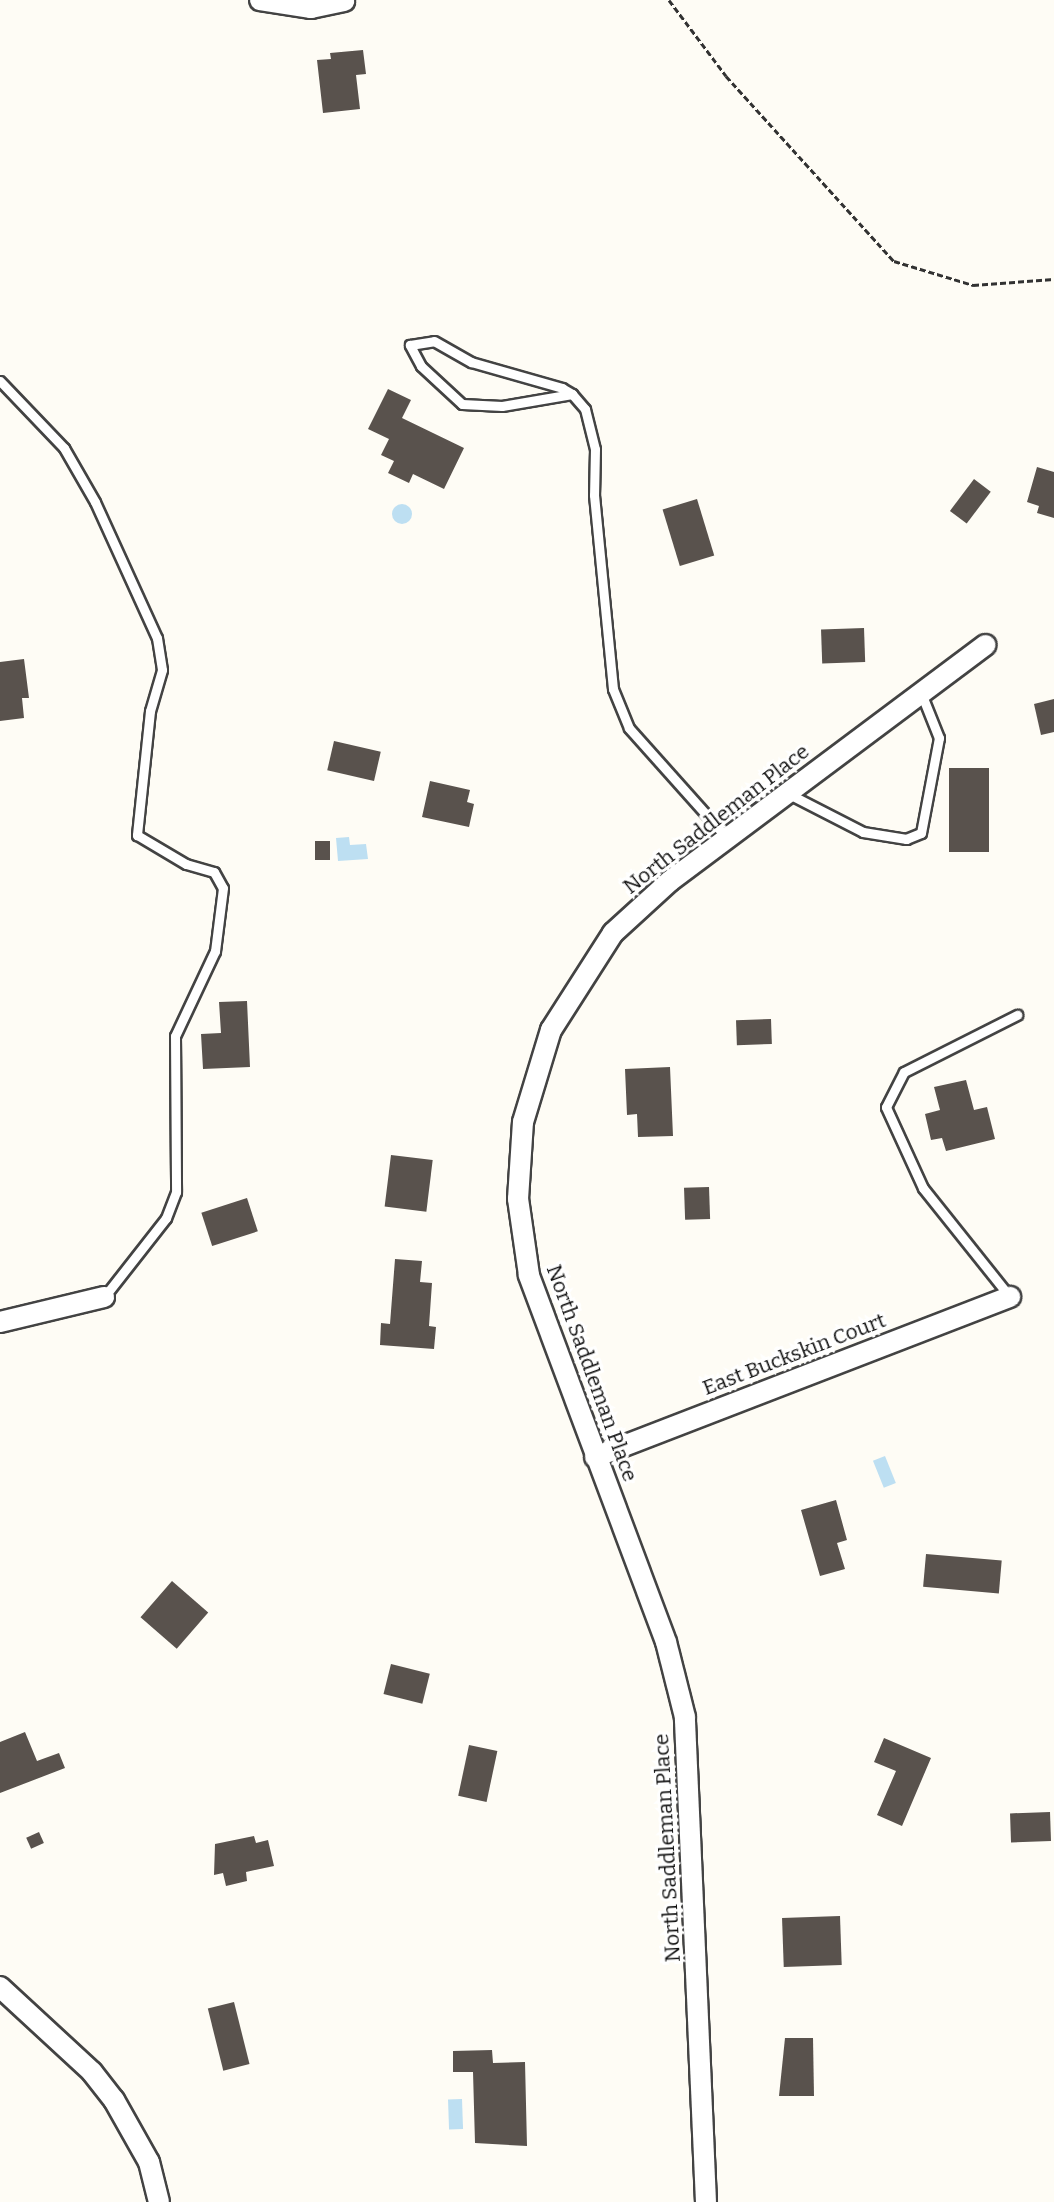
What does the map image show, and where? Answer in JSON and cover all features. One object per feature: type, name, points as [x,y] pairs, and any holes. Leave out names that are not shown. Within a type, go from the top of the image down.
[{"type":"street","points":[[260,0],[311,8],[344,1]]},
{"type":"street","name":"North Saddleman Place","points":[[706,2202],[685,1717],[666,1642],[529,1275],[518,1199],[523,1122],[551,1030],[590,963],[641,906],[727,838],[985,645]]},
{"type":"street","points":[[0,1322],[104,1297]]},
{"type":"street","name":"East Buckskin Court","points":[[595,1456],[1010,1297]]},
{"type":"street","points":[[0,1987],[92,2072],[114,2100],[149,2162],[159,2202]]},
{"type":"lane","points":[[572,394],[502,406],[462,404],[421,366],[410,345],[435,341],[471,362],[572,394],[591,423],[613,689],[628,728],[727,838]]},
{"type":"lane","points":[[0,381],[64,448],[95,502],[157,638],[162,670],[150,711],[137,835],[186,864],[214,872],[224,888],[215,951],[175,1036],[176,1192],[166,1218],[104,1297]]},
{"type":"lane","points":[[787,794],[863,832],[906,839],[921,833],[939,738],[921,693]]},
{"type":"lane","points":[[1010,1297],[923,1188],[886,1107],[904,1072],[1017,1015]]},
{"type":"path","points":[[669,0],[726,76],[894,261],[973,285],[1054,279]]},
{"type":"water","points":[[402,504],[409,507],[412,514],[409,521],[402,524],[395,521],[392,514],[395,507]]},
{"type":"water","points":[[349,837],[350,845],[366,844],[368,859],[338,861],[336,838]]},
{"type":"water","points":[[885,1456],[896,1483],[884,1488],[873,1461]]},
{"type":"water","points":[[448,2099],[462,2099],[463,2129],[449,2129]]},
{"type":"building","points":[[363,50],[366,74],[356,75],[360,109],[323,113],[317,60],[331,59],[330,53]]},
{"type":"building","points":[[388,389],[411,400],[402,418],[464,448],[444,489],[413,474],[409,483],[388,473],[394,461],[381,455],[389,439],[368,429]]},
{"type":"building","points":[[1037,467],[1054,472],[1054,518],[1037,513],[1039,506],[1027,502]]},
{"type":"building","points":[[974,479],[991,492],[967,524],[950,511]]},
{"type":"building","points":[[697,499],[714,555],[680,566],[663,510]]},
{"type":"building","points":[[864,628],[865,662],[822,663],[821,630]]},
{"type":"building","points":[[24,659],[29,698],[22,698],[24,718],[0,721],[0,662]]},
{"type":"building","points":[[1054,699],[1054,732],[1041,735],[1034,704]]},
{"type":"building","points":[[334,741],[381,752],[374,781],[327,770]]},
{"type":"building","points":[[949,768],[989,768],[989,852],[949,852]]},
{"type":"building","points":[[430,781],[470,790],[467,802],[474,804],[469,827],[422,817]]},
{"type":"building","points":[[315,841],[330,841],[330,860],[315,860]]},
{"type":"building","points":[[247,1001],[250,1067],[203,1069],[201,1034],[221,1033],[219,1002]]},
{"type":"building","points":[[771,1019],[772,1044],[737,1045],[736,1020]]},
{"type":"building","points":[[670,1067],[673,1136],[638,1137],[637,1114],[627,1115],[625,1069]]},
{"type":"building","points":[[966,1080],[974,1110],[987,1107],[995,1139],[946,1151],[942,1138],[931,1140],[925,1114],[940,1110],[934,1087]]},
{"type":"building","points":[[391,1155],[433,1160],[426,1212],[385,1207]]},
{"type":"building","points":[[709,1187],[710,1219],[685,1220],[684,1188]]},
{"type":"building","points":[[247,1198],[258,1231],[212,1246],[201,1213]]},
{"type":"building","points":[[395,1259],[422,1261],[420,1282],[432,1283],[429,1326],[436,1327],[434,1349],[380,1345],[381,1323],[390,1324]]},
{"type":"building","points":[[836,1500],[847,1540],[837,1543],[845,1569],[820,1576],[801,1510]]},
{"type":"building","points":[[926,1554],[1002,1561],[999,1593],[923,1587]]},
{"type":"building","points":[[172,1581],[208,1612],[177,1649],[141,1617]]},
{"type":"building","points":[[391,1664],[430,1674],[422,1704],[384,1694]]},
{"type":"building","points":[[25,1732],[37,1761],[59,1753],[65,1768],[0,1793],[0,1742]]},
{"type":"building","points":[[884,1738],[931,1758],[902,1826],[877,1815],[896,1771],[874,1762]]},
{"type":"building","points":[[469,1745],[497,1751],[487,1802],[458,1796]]},
{"type":"building","points":[[1050,1812],[1051,1841],[1011,1842],[1010,1813]]},
{"type":"building","points":[[39,1832],[44,1843],[31,1849],[26,1838]]},
{"type":"building","points":[[254,1836],[256,1843],[268,1840],[274,1866],[246,1872],[247,1881],[226,1886],[223,1873],[214,1875],[215,1844]]},
{"type":"building","points":[[840,1916],[842,1965],[784,1967],[782,1918]]},
{"type":"building","points":[[234,2002],[249,2064],[223,2071],[208,2009]]},
{"type":"building","points":[[785,2038],[813,2038],[814,2096],[779,2096]]},
{"type":"building","points":[[492,2050],[493,2063],[525,2062],[527,2146],[475,2143],[473,2072],[453,2072],[453,2051]]}]
